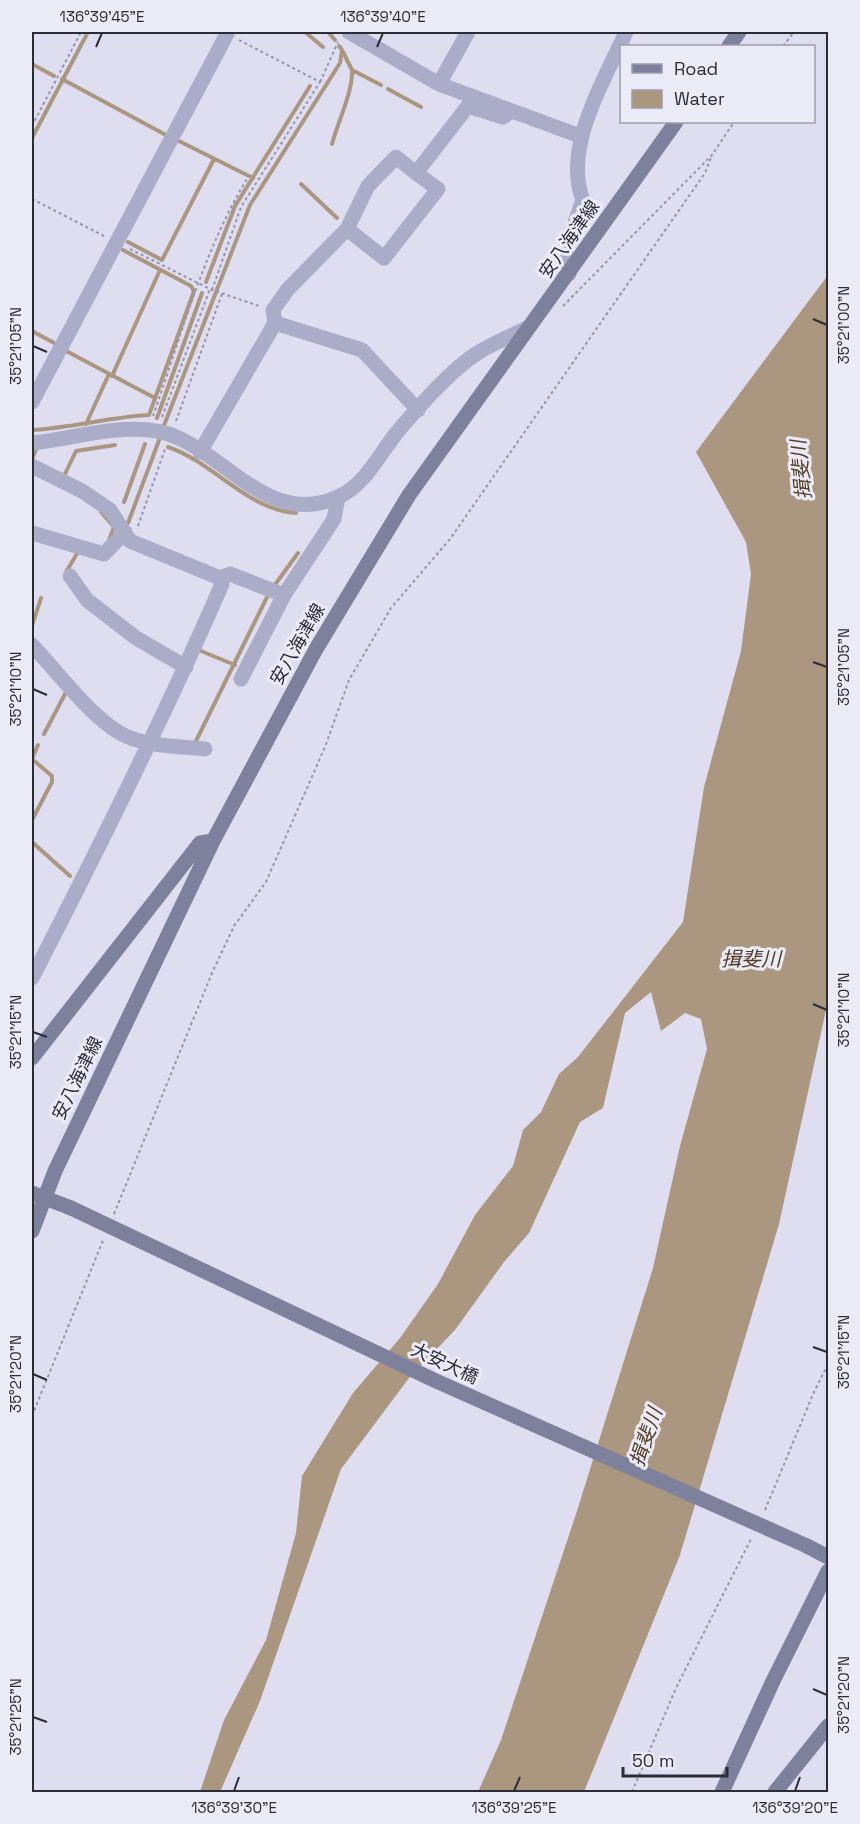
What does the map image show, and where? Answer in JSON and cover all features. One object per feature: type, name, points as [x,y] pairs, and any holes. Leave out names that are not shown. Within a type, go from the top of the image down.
[{"type":"main road","points":[[730,45],[739,32]]},
{"type":"main road","name":"安八海津線","points":[[32,1231],[38,1196],[213,841],[315,649],[409,495],[675,123]]},
{"type":"main road","points":[[32,1058],[200,843],[213,841]]},
{"type":"main road","name":"大安大橋","points":[[38,1196],[71,1208],[436,1381],[828,1557]]},
{"type":"main road","points":[[722,1792],[773,1681],[828,1571]]},
{"type":"main road","points":[[775,1792],[828,1726]]},
{"type":"street","points":[[439,84],[468,32]]},
{"type":"street","points":[[32,402],[227,33]]},
{"type":"street","points":[[345,35],[439,84],[580,136]]},
{"type":"street","points":[[568,274],[565,251],[583,200],[578,188],[580,136],[620,46]]},
{"type":"street","points":[[416,173],[468,106],[503,117],[511,111]]},
{"type":"street","points":[[201,452],[288,289],[347,229],[368,186],[396,157],[438,189],[384,258],[347,229]]},
{"type":"street","points":[[274,316],[362,350],[418,410]]},
{"type":"street","points":[[32,443],[118,431],[162,430],[201,452],[259,492],[283,502],[311,504],[338,497],[363,478],[399,430],[472,356],[530,327]]},
{"type":"street","points":[[32,466],[82,491],[110,510],[129,537],[220,578],[230,574],[284,595]]},
{"type":"street","points":[[241,679],[284,595],[334,519],[338,497]]},
{"type":"street","points":[[32,533],[104,554],[129,537]]},
{"type":"street","points":[[70,576],[87,600],[136,638],[186,667]]},
{"type":"street","points":[[32,978],[111,827],[186,667],[222,584],[220,578]]},
{"type":"street","points":[[32,645],[100,717],[120,733],[150,743],[205,748]]},
{"type":"path","points":[[32,126],[81,32]]},
{"type":"path","points":[[784,45],[794,32]]},
{"type":"path","points":[[227,33],[320,82]]},
{"type":"path","points":[[129,537],[162,430],[241,207],[320,82],[330,54],[345,35]]},
{"type":"path","points":[[558,311],[712,155],[733,123]]},
{"type":"path","points":[[110,1222],[212,973],[234,926],[266,882],[325,747],[349,680],[391,608],[450,539],[705,173],[712,155]]},
{"type":"path","points":[[162,430],[200,284],[231,206],[248,179]]},
{"type":"path","points":[[32,199],[200,284],[274,316]]},
{"type":"path","points":[[162,430],[222,293]]},
{"type":"path","points":[[32,1416],[106,1233]]},
{"type":"path","points":[[760,1520],[828,1364]]},
{"type":"path","points":[[632,1792],[676,1688],[734,1578],[756,1529]]},
{"type":"water","name":"揖斐川","points":[[828,275],[828,1001],[779,1224],[680,1555],[584,1792],[478,1792],[501,1740],[576,1514],[653,1268],[680,1146],[707,1049],[701,1019],[685,1013],[661,1031],[651,992],[625,1013],[603,1108],[580,1122],[529,1233],[504,1262],[455,1330],[409,1378],[341,1469],[260,1701],[220,1792],[200,1792],[224,1720],[266,1640],[296,1533],[302,1476],[353,1393],[400,1338],[438,1284],[475,1215],[513,1166],[523,1130],[541,1112],[559,1074],[578,1057],[683,922],[704,787],[741,651],[751,574],[746,542],[696,452]]},
{"type":"waterway","points":[[32,138],[88,32]]},
{"type":"waterway","points":[[305,32],[323,47]]},
{"type":"waterway","points":[[328,32],[335,40]]},
{"type":"waterway","points":[[163,428],[250,205],[340,63],[342,50],[339,46]]},
{"type":"waterway","points":[[343,52],[352,70],[381,85]]},
{"type":"waterway","points":[[32,64],[54,76]]},
{"type":"waterway","points":[[332,144],[348,97],[352,70]]},
{"type":"waterway","points":[[62,79],[166,135]]},
{"type":"waterway","points":[[206,282],[235,206],[310,86]]},
{"type":"waterway","points":[[388,89],[421,107]]},
{"type":"waterway","points":[[179,141],[253,178]]},
{"type":"waterway","points":[[128,242],[162,260],[214,159]]},
{"type":"waterway","points":[[301,184],[337,218]]},
{"type":"waterway","points":[[32,430],[149,415],[194,291],[191,286],[123,250]]},
{"type":"waterway","points":[[112,376],[160,270]]},
{"type":"waterway","points":[[157,418],[202,293]]},
{"type":"waterway","points":[[32,331],[56,344]]},
{"type":"waterway","points":[[68,352],[155,398]]},
{"type":"waterway","points":[[86,424],[109,374]]},
{"type":"waterway","points":[[128,523],[161,435]]},
{"type":"waterway","points":[[124,502],[145,444]]},
{"type":"waterway","points":[[64,476],[76,451],[115,445]]},
{"type":"waterway","points":[[168,447],[200,463],[262,504],[296,513]]},
{"type":"waterway","points":[[32,459],[36,450]]},
{"type":"waterway","points":[[101,512],[114,527],[109,540]]},
{"type":"waterway","points":[[66,572],[78,552]]},
{"type":"waterway","points":[[274,586],[298,553]]},
{"type":"waterway","points":[[196,741],[269,593]]},
{"type":"waterway","points":[[32,626],[41,598]]},
{"type":"waterway","points":[[201,651],[235,665]]},
{"type":"waterway","points":[[44,734],[65,694]]},
{"type":"waterway","points":[[32,820],[52,782],[52,776],[32,759],[38,745]]},
{"type":"waterway","points":[[32,842],[70,876]]}]
